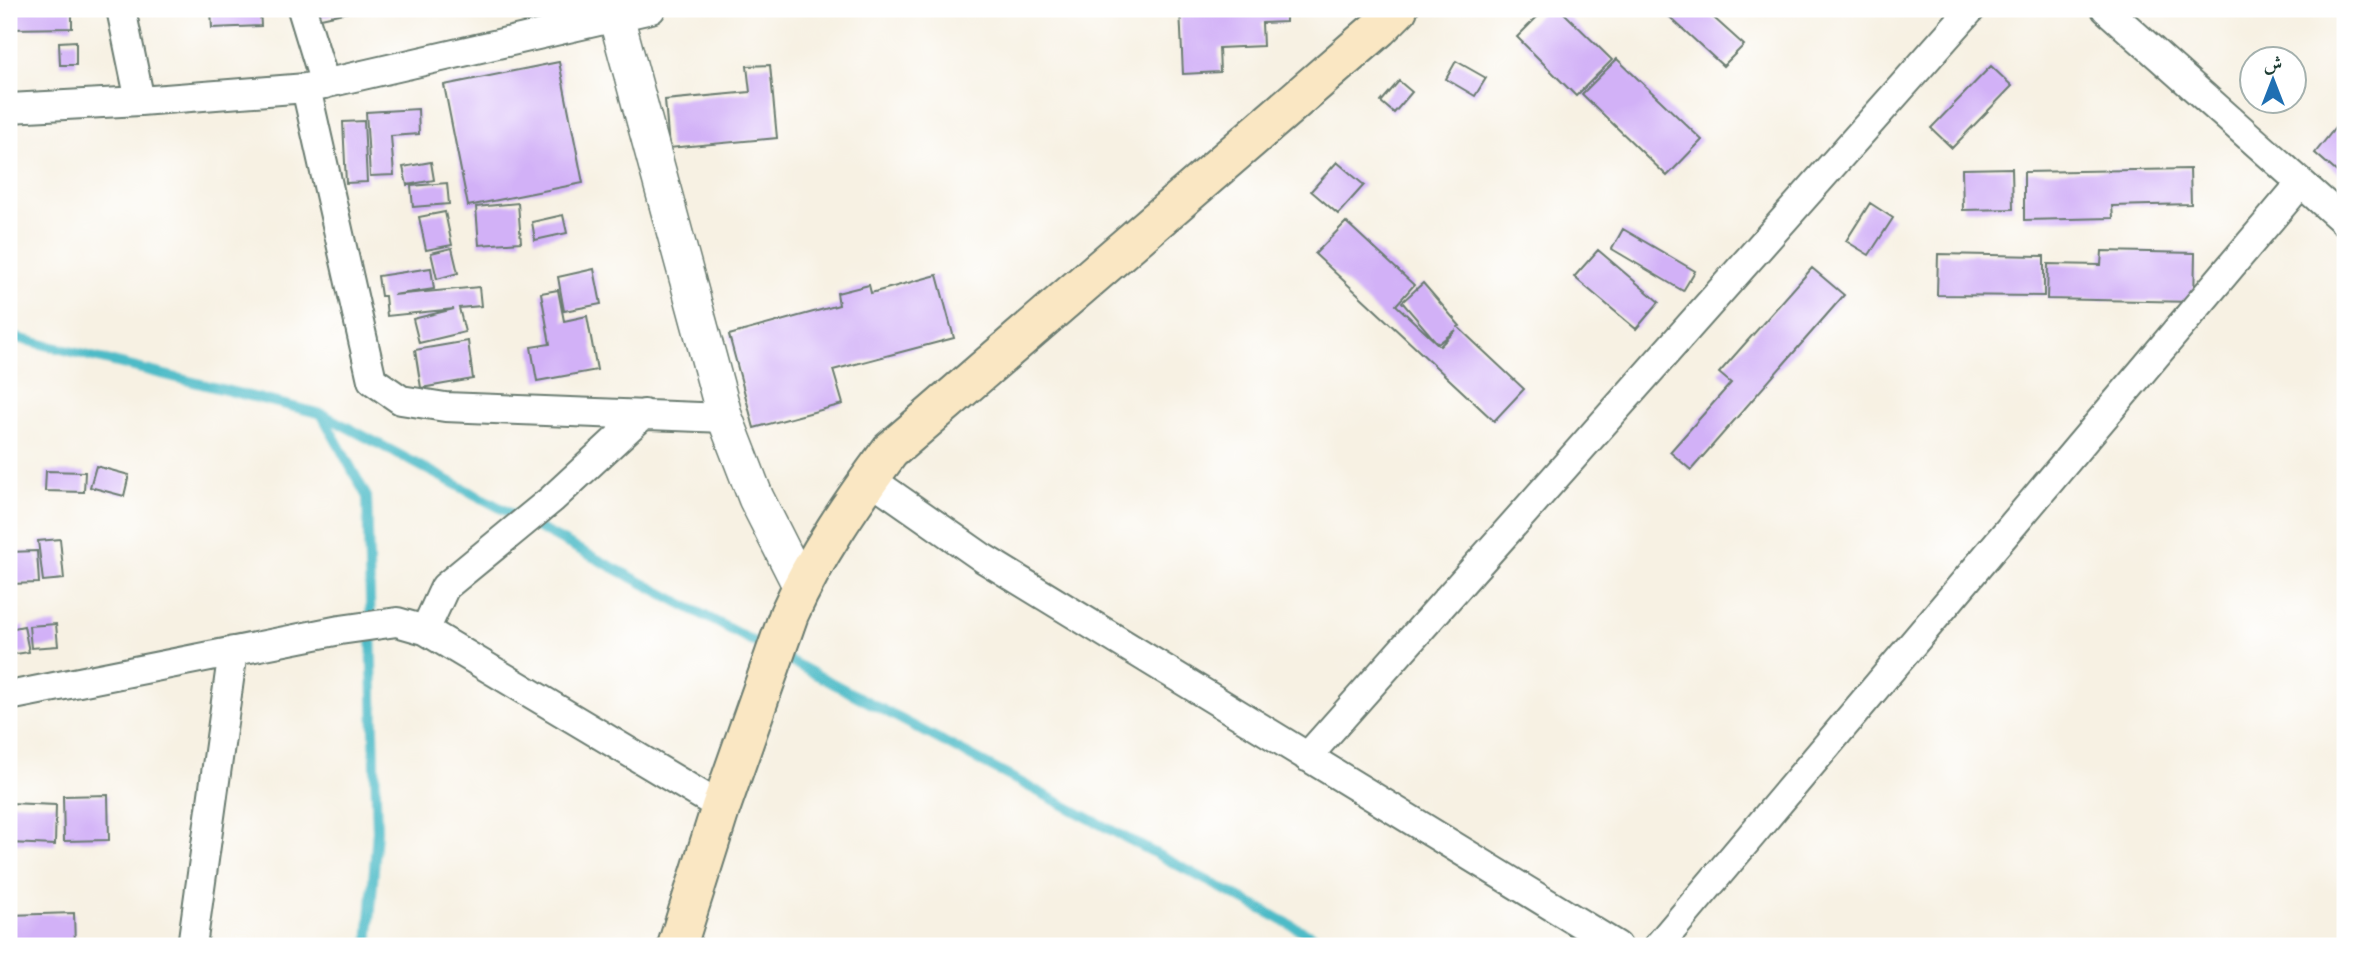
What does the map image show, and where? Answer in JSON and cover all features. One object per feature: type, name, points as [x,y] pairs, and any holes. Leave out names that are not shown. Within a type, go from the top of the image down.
[{"type":"main road","points":[[677,946],[721,807],[795,600],[890,451],[1379,29],[1398,9]]},
{"type":"street","points":[[121,9],[140,101]]},
{"type":"street","points":[[302,9],[372,380],[401,400],[445,407],[725,418]]},
{"type":"street","points":[[9,108],[140,101],[316,86],[615,12],[651,9]]},
{"type":"street","points":[[1307,757],[1972,9]]},
{"type":"street","points":[[2106,9],[2345,222]]},
{"type":"street","points":[[615,12],[725,418],[795,600]]},
{"type":"street","points":[[1658,946],[2301,183]]},
{"type":"street","points":[[425,630],[445,587],[552,499],[644,415]]},
{"type":"street","points":[[870,479],[983,558],[1616,946]]},
{"type":"street","points":[[9,696],[340,630],[397,622],[425,630],[721,807]]},
{"type":"street","points":[[192,946],[233,651]]},
{"type":"building","points":[[9,9],[72,9],[72,28],[9,29]]},
{"type":"building","points":[[211,9],[260,9],[261,26],[212,28]]},
{"type":"building","points":[[309,9],[357,9],[357,10],[312,20]]},
{"type":"building","points":[[1180,9],[1286,9],[1286,22],[1262,23],[1263,46],[1219,48],[1220,72],[1183,74]]},
{"type":"building","points":[[1545,9],[1560,9],[1612,60],[1576,96],[1517,37]]},
{"type":"building","points":[[1661,9],[1704,9],[1744,45],[1723,66]]},
{"type":"building","points":[[76,41],[76,65],[60,65],[59,42]]},
{"type":"building","points":[[1617,59],[1702,140],[1667,176],[1582,94]]},
{"type":"building","points":[[1456,61],[1486,78],[1475,96],[1446,79]]},
{"type":"building","points":[[559,62],[583,183],[468,206],[444,85]]},
{"type":"building","points":[[770,65],[777,138],[669,148],[665,100],[750,92],[747,66]]},
{"type":"building","points":[[1991,66],[2012,86],[1952,148],[1931,128]]},
{"type":"building","points":[[1399,81],[1412,92],[1394,113],[1381,102]]},
{"type":"building","points":[[418,109],[419,134],[391,136],[394,175],[370,176],[366,112]]},
{"type":"building","points":[[364,121],[367,182],[346,183],[343,122]]},
{"type":"building","points":[[2335,128],[2345,137],[2345,179],[2315,153]]},
{"type":"building","points":[[431,162],[434,180],[407,185],[403,167]]},
{"type":"building","points":[[1337,162],[1364,185],[1338,214],[1311,191]]},
{"type":"building","points":[[2012,168],[2013,209],[1963,210],[1962,169]]},
{"type":"building","points":[[2190,169],[2191,204],[2112,206],[2113,218],[2024,220],[2024,172]]},
{"type":"building","points":[[447,183],[449,204],[413,207],[411,186]]},
{"type":"building","points":[[518,203],[521,242],[479,245],[476,207]]},
{"type":"building","points":[[1870,203],[1893,218],[1869,255],[1846,241]]},
{"type":"building","points":[[445,212],[452,245],[426,250],[419,217]]},
{"type":"building","points":[[563,215],[567,233],[535,240],[532,222]]},
{"type":"building","points":[[1346,222],[1414,285],[1396,305],[1440,346],[1456,330],[1438,344],[1402,302],[1423,283],[1460,326],[1458,327],[1524,389],[1494,421],[1315,254]]},
{"type":"building","points":[[1623,229],[1695,271],[1683,291],[1612,249]]},
{"type":"building","points":[[452,248],[458,273],[437,279],[431,253]]},
{"type":"building","points":[[1598,250],[1659,302],[1636,329],[1574,277]]},
{"type":"building","points":[[2102,251],[2195,253],[2194,302],[2047,299],[2048,264],[2101,265]]},
{"type":"building","points":[[1938,254],[2044,256],[2044,296],[1937,295]]},
{"type":"building","points":[[431,268],[434,289],[393,295],[479,287],[481,306],[459,308],[465,332],[419,343],[413,319],[454,309],[387,316],[385,296],[381,296],[378,276]]},
{"type":"building","points":[[1812,268],[1844,295],[1691,470],[1670,452],[1731,383],[1719,373]]},
{"type":"building","points":[[594,269],[601,304],[564,311],[558,277]]},
{"type":"building","points":[[937,275],[954,338],[833,370],[843,404],[754,428],[729,335],[839,305],[837,293],[869,285],[871,293]]},
{"type":"building","points":[[558,290],[564,321],[587,316],[597,370],[537,381],[531,347],[550,344],[541,293]]},
{"type":"building","points":[[468,341],[473,379],[421,388],[415,350]]},
{"type":"building","points":[[96,466],[129,475],[124,496],[90,487]]},
{"type":"building","points":[[46,471],[85,472],[84,492],[45,491]]},
{"type":"building","points":[[60,539],[64,579],[43,581],[38,541]]},
{"type":"building","points":[[37,551],[39,583],[9,584],[9,552]]},
{"type":"building","points":[[56,624],[58,646],[31,648],[29,626]]},
{"type":"building","points":[[24,626],[29,652],[9,655],[9,629]]},
{"type":"building","points":[[108,795],[109,840],[64,841],[63,796]]},
{"type":"building","points":[[9,803],[56,805],[55,845],[9,843]]},
{"type":"building","points":[[74,913],[75,946],[10,946],[9,915]]},
{"type":"waterway","points":[[9,336],[322,414],[1331,946]]},
{"type":"waterway","points":[[322,415],[367,497],[377,831],[368,946]]}]
